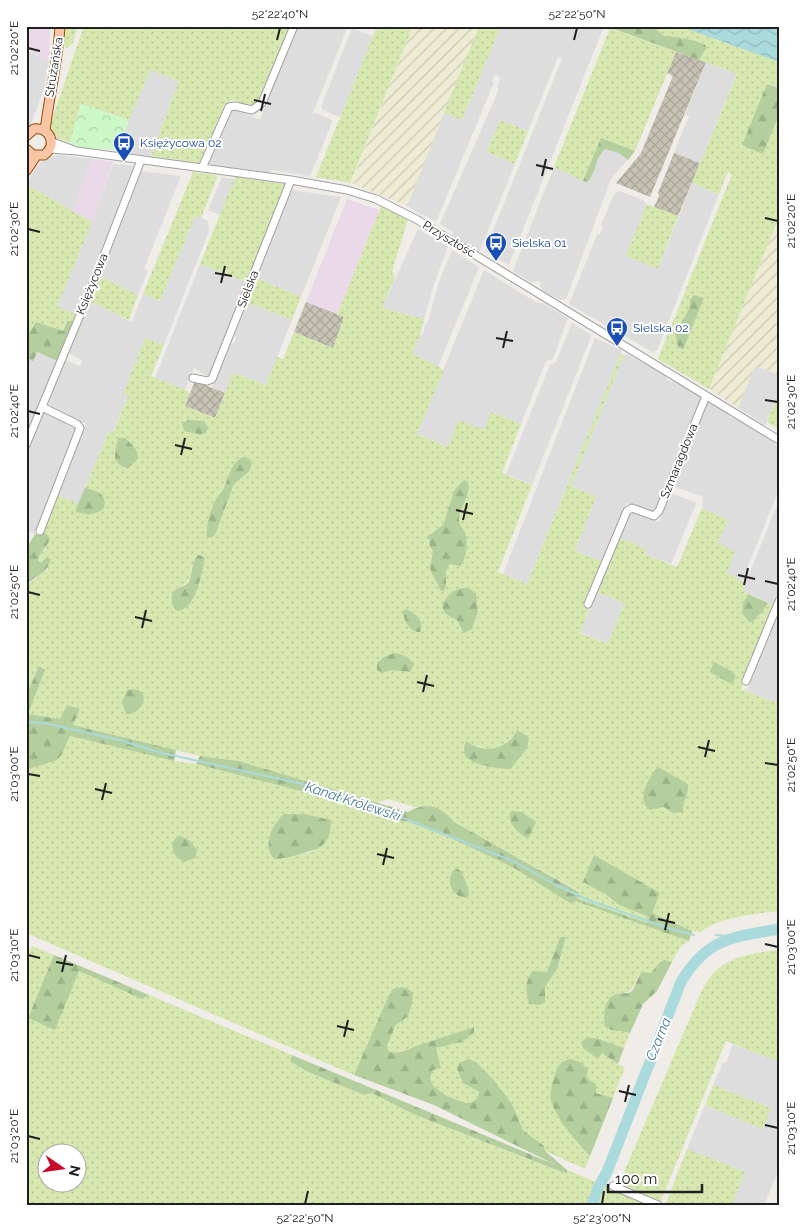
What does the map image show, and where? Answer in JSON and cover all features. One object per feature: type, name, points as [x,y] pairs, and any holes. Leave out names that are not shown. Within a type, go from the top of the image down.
[{"type":"main road","name":"Strużańska","points":[[41,130],[43,113],[47,108],[54,80],[60,26]]},
{"type":"main road","points":[[26,136],[32,130],[41,130],[51,138],[51,145],[44,155],[29,153],[26,170]]},
{"type":"street","points":[[202,168],[230,107],[235,106],[252,110],[260,107],[265,100],[294,26]]},
{"type":"street","name":"Przyszłość","points":[[51,145],[77,151],[291,180],[361,193],[395,208],[779,440]]},
{"type":"street","name":"Księżycowa","points":[[26,445],[95,279],[141,160]]},
{"type":"street","name":"Sielska","points":[[193,378],[208,381],[212,379],[291,180]]},
{"type":"street","name":"Szmaragdowa","points":[[588,604],[627,511],[632,508],[653,516],[659,511],[706,396]]},
{"type":"street","points":[[40,531],[80,428],[77,424],[42,407]]},
{"type":"street","points":[[746,681],[779,601]]},
{"type":"street","points":[[612,1186],[658,1205]]},
{"type":"shaded area","points":[[26,26],[50,29],[49,61],[26,51]]},
{"type":"shaded area","points":[[297,26],[348,26],[312,115],[316,113],[330,119],[332,122],[310,176],[271,170],[270,173],[207,164],[229,112],[236,109],[260,120]]},
{"type":"shaded area","points":[[413,26],[479,26],[407,206],[351,183]]},
{"type":"shaded area","points":[[501,26],[604,26],[509,265],[485,251],[562,59],[558,57],[528,131],[500,120],[487,152],[515,164],[479,252],[452,235],[453,232],[440,224],[499,89],[497,87],[500,80],[499,76],[494,75],[492,81],[494,82],[437,220],[435,221],[421,215],[407,206],[444,113],[462,120]]},
{"type":"shaded area","points":[[352,28],[373,36],[340,117],[323,110],[321,107]]},
{"type":"shaded area","points":[[26,51],[49,61],[44,89],[30,126],[26,128]]},
{"type":"shaded area","points":[[676,52],[706,62],[650,197],[616,183],[641,153],[673,76],[667,73]]},
{"type":"shaded area","points":[[706,62],[737,73],[700,163],[674,153],[688,118],[691,117],[685,115]]},
{"type":"shaded area","points":[[149,69],[179,81],[151,156],[126,154],[118,149]]},
{"type":"shaded area","points":[[601,138],[635,151],[611,179],[566,299],[560,300],[543,291],[540,287],[541,283],[537,281],[532,283],[513,271],[554,167],[583,180]]},
{"type":"shaded area","points":[[674,153],[700,163],[678,216],[654,207]]},
{"type":"shaded area","points":[[56,155],[92,159],[73,211],[27,185],[36,166]]},
{"type":"shaded area","points":[[92,159],[113,162],[92,222],[73,211]]},
{"type":"shaded area","points":[[113,164],[135,166],[76,314],[56,307],[92,222]]},
{"type":"shaded area","points":[[141,171],[181,176],[144,269],[148,271],[138,295],[99,276]]},
{"type":"shaded area","points":[[222,177],[235,179],[220,215],[208,210]]},
{"type":"shaded area","points":[[692,183],[719,194],[657,350],[654,353],[569,304],[597,235],[601,233],[603,227],[601,225],[614,194],[620,191],[643,200],[647,204],[627,256],[658,269]]},
{"type":"shaded area","points":[[292,190],[341,197],[301,297],[256,278]]},
{"type":"shaded area","points":[[347,199],[379,210],[337,315],[306,302]]},
{"type":"shaded area","points":[[195,215],[208,221],[209,231],[164,345],[145,338],[124,394],[128,396],[112,434],[108,432],[79,504],[57,495],[86,424],[48,405],[65,360],[80,366],[82,361],[69,353],[83,316],[86,316],[89,301],[132,322],[143,294],[160,301]]},
{"type":"shaded area","points":[[779,217],[779,375],[755,366],[738,408],[709,389]]},
{"type":"shaded area","points":[[418,229],[448,247],[435,281],[424,319],[382,308]]},
{"type":"shaded area","points":[[452,250],[479,267],[438,367],[412,353],[420,335],[422,335],[425,329],[439,282]]},
{"type":"shaded area","points":[[200,264],[247,282],[209,377],[194,368],[185,390],[155,378]]},
{"type":"shaded area","points":[[484,270],[537,303],[542,303],[568,318],[553,359],[546,361],[521,424],[492,412],[484,430],[448,447],[417,434]]},
{"type":"shaded area","points":[[246,302],[292,320],[266,385],[234,373],[225,393],[212,387],[229,345],[235,342],[234,333]]},
{"type":"shaded area","points":[[306,302],[344,317],[333,349],[294,332]]},
{"type":"shaded area","points":[[572,323],[590,334],[591,337],[532,485],[506,474],[550,365],[556,362]]},
{"type":"shaded area","points":[[595,338],[621,350],[621,353],[527,584],[503,574]]},
{"type":"shaded area","points":[[37,352],[57,361],[26,436],[26,356],[33,361]]},
{"type":"shaded area","points":[[627,354],[666,376],[666,379],[671,382],[674,380],[701,397],[701,400],[668,480],[665,481],[664,485],[666,486],[655,510],[651,513],[626,503],[603,562],[575,551],[596,497],[571,486],[624,355]]},
{"type":"shaded area","points":[[755,365],[779,375],[779,403],[775,401],[765,425],[738,408]]},
{"type":"shaded area","points":[[195,381],[225,393],[215,418],[185,406]]},
{"type":"shaded area","points":[[708,402],[729,414],[729,417],[736,419],[775,442],[774,445],[779,447],[779,489],[742,581],[727,573],[718,543],[728,520],[702,508],[703,497],[673,486]]},
{"type":"shaded area","points":[[43,412],[76,426],[77,430],[35,534],[26,530],[26,456]]},
{"type":"shaded area","points":[[671,493],[696,504],[671,564],[644,554],[646,549],[618,537],[628,513],[632,511],[659,522]]},
{"type":"shaded area","points":[[779,500],[779,595],[775,606],[742,591],[745,589],[745,584]]},
{"type":"shaded area","points":[[597,592],[624,603],[608,644],[580,632]]},
{"type":"shaded area","points":[[779,606],[779,704],[745,690],[746,688],[748,689],[754,673],[752,672]]},
{"type":"shaded area","points":[[733,1044],[779,1062],[779,1169],[764,1205],[732,1205],[744,1172],[687,1149],[705,1105],[763,1128],[771,1108],[713,1085],[723,1062],[726,1063]]},
{"type":"green space","points":[[64,26],[78,26],[73,43],[67,48],[63,45]]},
{"type":"green space","points":[[84,26],[291,26],[262,99],[253,107],[234,100],[228,102],[201,163],[151,156],[179,81],[150,70],[129,120],[81,104],[70,143],[58,139],[51,127],[51,122]]},
{"type":"green space","points":[[377,26],[413,26],[350,183],[316,177]]},
{"type":"green space","points":[[479,26],[501,26],[462,120],[444,113]]},
{"type":"green space","points":[[606,26],[653,26],[664,36],[679,37],[698,42],[706,45],[706,49],[699,60]]},
{"type":"green space","points":[[653,26],[679,26],[779,62],[779,88],[769,84],[763,154],[779,115],[779,217],[709,389],[658,359],[732,174],[728,172],[719,194],[692,183],[737,74],[699,60],[706,49],[703,43],[674,36],[664,36]],"holes":[[[704,297],[683,350],[678,347],[675,334],[690,307]]]},
{"type":"green space","points":[[610,28],[676,52],[635,151],[601,138],[583,181],[554,167]]},
{"type":"green space","points":[[767,84],[779,88],[779,115],[763,154],[742,145]]},
{"type":"green space","points":[[81,104],[129,120],[118,150],[85,148],[70,143]]},
{"type":"green space","points":[[500,120],[528,131],[515,164],[487,152]]},
{"type":"green space","points":[[601,138],[635,151],[628,160],[619,153],[605,149],[599,157],[590,179],[587,182],[583,181]]},
{"type":"green space","points":[[193,172],[216,175],[217,178],[201,218],[195,216],[160,301],[143,294]]},
{"type":"green space","points":[[235,177],[284,184],[247,282],[200,264]]},
{"type":"green space","points":[[27,185],[92,222],[57,307],[76,314],[73,321],[66,321],[63,331],[36,322],[26,338]]},
{"type":"green space","points":[[647,204],[678,216],[658,269],[626,256]]},
{"type":"green space","points":[[381,206],[408,219],[392,272],[395,277],[382,308],[424,319],[420,335],[412,353],[444,370],[417,434],[448,447],[458,420],[484,430],[491,412],[521,424],[502,473],[532,485],[498,572],[527,584],[621,353],[624,355],[571,486],[596,497],[575,551],[603,562],[586,604],[589,609],[580,633],[608,644],[624,603],[597,592],[618,537],[646,549],[644,554],[677,567],[702,508],[728,520],[718,543],[735,552],[727,573],[742,581],[745,589],[742,591],[748,594],[744,605],[745,614],[749,621],[758,617],[768,603],[775,606],[741,689],[779,704],[779,911],[738,917],[716,923],[701,932],[692,931],[652,913],[660,893],[597,889],[619,905],[649,917],[647,924],[576,898],[579,891],[454,822],[429,806],[415,807],[388,799],[377,803],[239,761],[200,756],[73,725],[80,709],[67,705],[60,719],[28,714],[45,670],[39,666],[26,696],[26,586],[48,569],[44,560],[41,563],[38,559],[40,553],[45,550],[48,534],[42,532],[57,495],[79,504],[75,511],[94,490],[85,488],[109,431],[113,433],[128,396],[123,394],[145,338],[164,345],[151,376],[190,392],[185,406],[215,418],[233,373],[266,385],[277,357],[283,359],[294,332],[333,348],[344,317],[337,315]],"holes":[[[129,441],[135,450],[131,466],[124,468],[114,454],[116,449]],[[243,457],[251,460],[242,478],[237,480],[232,486],[215,535],[206,530],[217,497],[223,491],[235,463]],[[468,482],[468,492],[459,520],[467,542],[465,557],[454,564],[450,563],[445,572],[446,577],[436,581],[431,567],[433,551],[428,541],[431,532],[438,529],[446,519],[457,487]],[[205,559],[193,599],[184,610],[177,588],[187,582],[192,566]],[[455,591],[477,597],[478,616],[472,629],[461,630],[457,619],[447,616],[442,609],[445,599]],[[517,730],[526,734],[529,743],[520,758],[501,767],[485,766],[477,763],[470,744],[491,750],[503,745]],[[653,774],[689,787],[682,810],[672,813],[664,807],[658,808],[646,787]],[[522,812],[530,818],[528,839],[515,827]]]},
{"type":"green space","points":[[99,276],[138,295],[129,320],[89,301]]},
{"type":"green space","points":[[256,278],[301,297],[292,320],[246,302]]},
{"type":"green space","points":[[694,295],[704,298],[683,350],[678,347],[675,334],[690,307],[690,300]]},
{"type":"green space","points":[[67,321],[73,321],[57,361],[37,352],[33,362],[26,356],[26,338],[36,322],[63,331]]},
{"type":"green space","points":[[775,401],[779,403],[779,429],[767,422]]},
{"type":"green space","points":[[188,420],[204,421],[208,428],[206,433],[199,435],[193,432],[186,432],[182,424]]},
{"type":"green space","points":[[118,438],[125,438],[138,454],[133,465],[127,468],[116,460],[115,452]]},
{"type":"green space","points":[[243,457],[251,460],[250,469],[233,486],[215,535],[207,537],[208,522],[213,505],[223,490],[235,463]]},
{"type":"green space","points":[[464,480],[468,482],[469,487],[459,519],[466,536],[465,555],[460,566],[450,564],[446,570],[446,584],[444,591],[441,591],[431,571],[433,551],[430,547],[428,536],[443,525],[455,489]]},
{"type":"green space","points":[[85,488],[103,496],[104,508],[90,514],[82,514],[75,511]]},
{"type":"green space","points":[[42,532],[47,534],[50,539],[38,560],[41,563],[46,558],[51,559],[46,569],[26,586],[26,545],[29,544],[35,534],[41,535]]},
{"type":"green space","points":[[198,555],[203,556],[205,559],[197,591],[189,605],[177,611],[173,603],[173,592],[188,583],[194,561]]},
{"type":"green space","points":[[468,588],[476,593],[478,613],[472,629],[464,633],[457,620],[443,611],[443,603],[455,590]]},
{"type":"green space","points":[[748,594],[768,603],[752,622],[749,622],[742,613],[743,604]]},
{"type":"green space","points":[[406,609],[416,615],[420,621],[420,632],[411,628],[406,622],[403,611]]},
{"type":"green space","points":[[395,653],[406,657],[414,664],[410,672],[393,670],[381,673],[377,670],[377,663],[384,657]]},
{"type":"green space","points":[[714,662],[733,672],[735,676],[733,685],[710,672]]},
{"type":"green space","points":[[39,666],[45,670],[28,714],[60,719],[67,705],[80,709],[73,725],[176,750],[174,761],[70,736],[62,754],[57,760],[26,770],[26,696]]},
{"type":"green space","points":[[135,689],[141,692],[144,700],[139,709],[131,714],[126,714],[122,702],[127,690]]},
{"type":"green space","points":[[517,730],[528,736],[529,741],[526,750],[511,769],[481,765],[465,756],[464,748],[466,741],[480,748],[494,748],[507,742]]},
{"type":"green space","points":[[70,736],[174,761],[196,764],[316,795],[384,817],[409,822],[453,839],[514,868],[573,905],[575,901],[689,941],[680,947],[672,962],[666,961],[657,966],[651,973],[638,975],[630,991],[619,993],[619,1032],[625,1031],[630,1033],[624,1048],[588,1037],[598,1059],[602,1053],[625,1067],[613,1098],[596,1093],[561,1120],[578,1144],[590,1156],[585,1169],[545,1151],[543,1146],[523,1130],[512,1104],[486,1072],[463,1083],[479,1092],[478,1097],[473,1102],[466,1103],[447,1096],[433,1086],[430,1078],[433,1070],[441,1068],[436,1048],[462,1042],[474,1027],[402,1052],[392,1053],[388,1050],[390,1035],[396,1026],[407,1016],[410,990],[402,987],[393,989],[354,1075],[26,933],[26,770],[62,754]],"holes":[[[278,818],[315,851],[282,859],[273,859],[270,854],[269,844]],[[560,937],[566,938],[557,969],[545,987],[533,971],[547,972]]]},
{"type":"green space","points":[[200,756],[239,761],[408,812],[421,807],[433,807],[444,812],[454,822],[579,892],[576,898],[647,923],[649,917],[619,905],[605,894],[583,882],[594,855],[660,893],[652,913],[692,931],[689,941],[575,901],[573,905],[514,868],[453,839],[409,822],[384,817],[316,795],[196,764]]},
{"type":"green space","points":[[658,767],[688,784],[683,812],[672,813],[664,807],[650,810],[646,805],[644,800],[645,788]]},
{"type":"green space","points":[[512,811],[522,812],[536,822],[528,839],[512,825],[510,813]]},
{"type":"green space","points":[[284,814],[304,814],[331,820],[331,828],[327,840],[314,850],[290,857],[274,859],[270,854],[269,848],[270,835],[276,823]]},
{"type":"green space","points":[[179,835],[190,841],[197,850],[195,858],[184,862],[174,854],[173,842]]},
{"type":"green space","points":[[456,868],[464,876],[469,895],[465,898],[456,894],[451,886],[450,877]]},
{"type":"green space","points":[[560,937],[566,937],[557,969],[545,987],[545,1003],[538,1005],[529,1004],[528,979],[533,971],[547,972]]},
{"type":"green space","points":[[32,946],[54,955],[28,1018],[54,1029],[79,971],[142,999],[149,995],[292,1055],[290,1061],[306,1071],[364,1095],[372,1093],[413,1114],[566,1174],[567,1170],[651,1205],[26,1205],[26,952],[29,952]]},
{"type":"green space","points":[[779,950],[779,1062],[726,1041],[661,1201],[619,1184],[698,999],[708,980],[719,968],[734,959]]},
{"type":"green space","points":[[54,955],[149,995],[142,999],[79,971],[55,1030],[28,1018]]},
{"type":"green space","points":[[664,960],[672,962],[657,991],[643,1004],[630,1033],[605,1026],[604,1013],[609,999],[616,994],[632,991],[641,973],[651,973]]},
{"type":"green space","points":[[402,987],[410,990],[413,994],[412,1004],[408,1016],[395,1026],[387,1046],[388,1050],[392,1053],[402,1052],[474,1027],[474,1033],[462,1042],[436,1048],[441,1068],[433,1070],[430,1078],[433,1086],[447,1096],[466,1103],[473,1102],[478,1097],[479,1092],[463,1083],[457,1069],[459,1063],[469,1059],[477,1063],[494,1080],[512,1104],[523,1130],[544,1146],[545,1151],[567,1170],[567,1174],[413,1114],[372,1093],[364,1095],[306,1071],[290,1061],[292,1055],[556,1165],[434,1105],[354,1075],[389,995],[393,989]]},
{"type":"green space","points":[[588,1037],[624,1048],[618,1064],[602,1053],[598,1059],[583,1048],[581,1042]]},
{"type":"green space","points":[[570,1059],[580,1062],[588,1069],[586,1078],[596,1084],[596,1093],[613,1098],[590,1156],[563,1123],[550,1099],[557,1068],[561,1063]]},
{"type":"green space","points":[[713,1085],[771,1108],[763,1129],[705,1105]]},
{"type":"green space","points":[[687,1149],[745,1172],[732,1205],[670,1205],[666,1203]]},
{"type":"water","points":[[679,26],[779,26],[779,62]]},
{"type":"waterway","name":"Kanał Królewski","points":[[26,722],[44,723],[119,740],[162,753],[303,784],[317,792],[352,798],[513,861],[588,900],[668,928],[694,935]]},
{"type":"waterway","name":"Czarna","points":[[592,1205],[598,1188],[607,1172],[681,982],[691,967],[701,956],[722,942],[748,934],[779,929]]},
{"type":"waterway","name":"Kanał Królewski","points":[[716,935],[736,937]]},
{"type":"place","name":"Księżycowa 02","points":[[124,162]]},
{"type":"place","name":"Sielska 01","points":[[496,262]]},
{"type":"place","name":"Sielska 02","points":[[617,347]]}]
